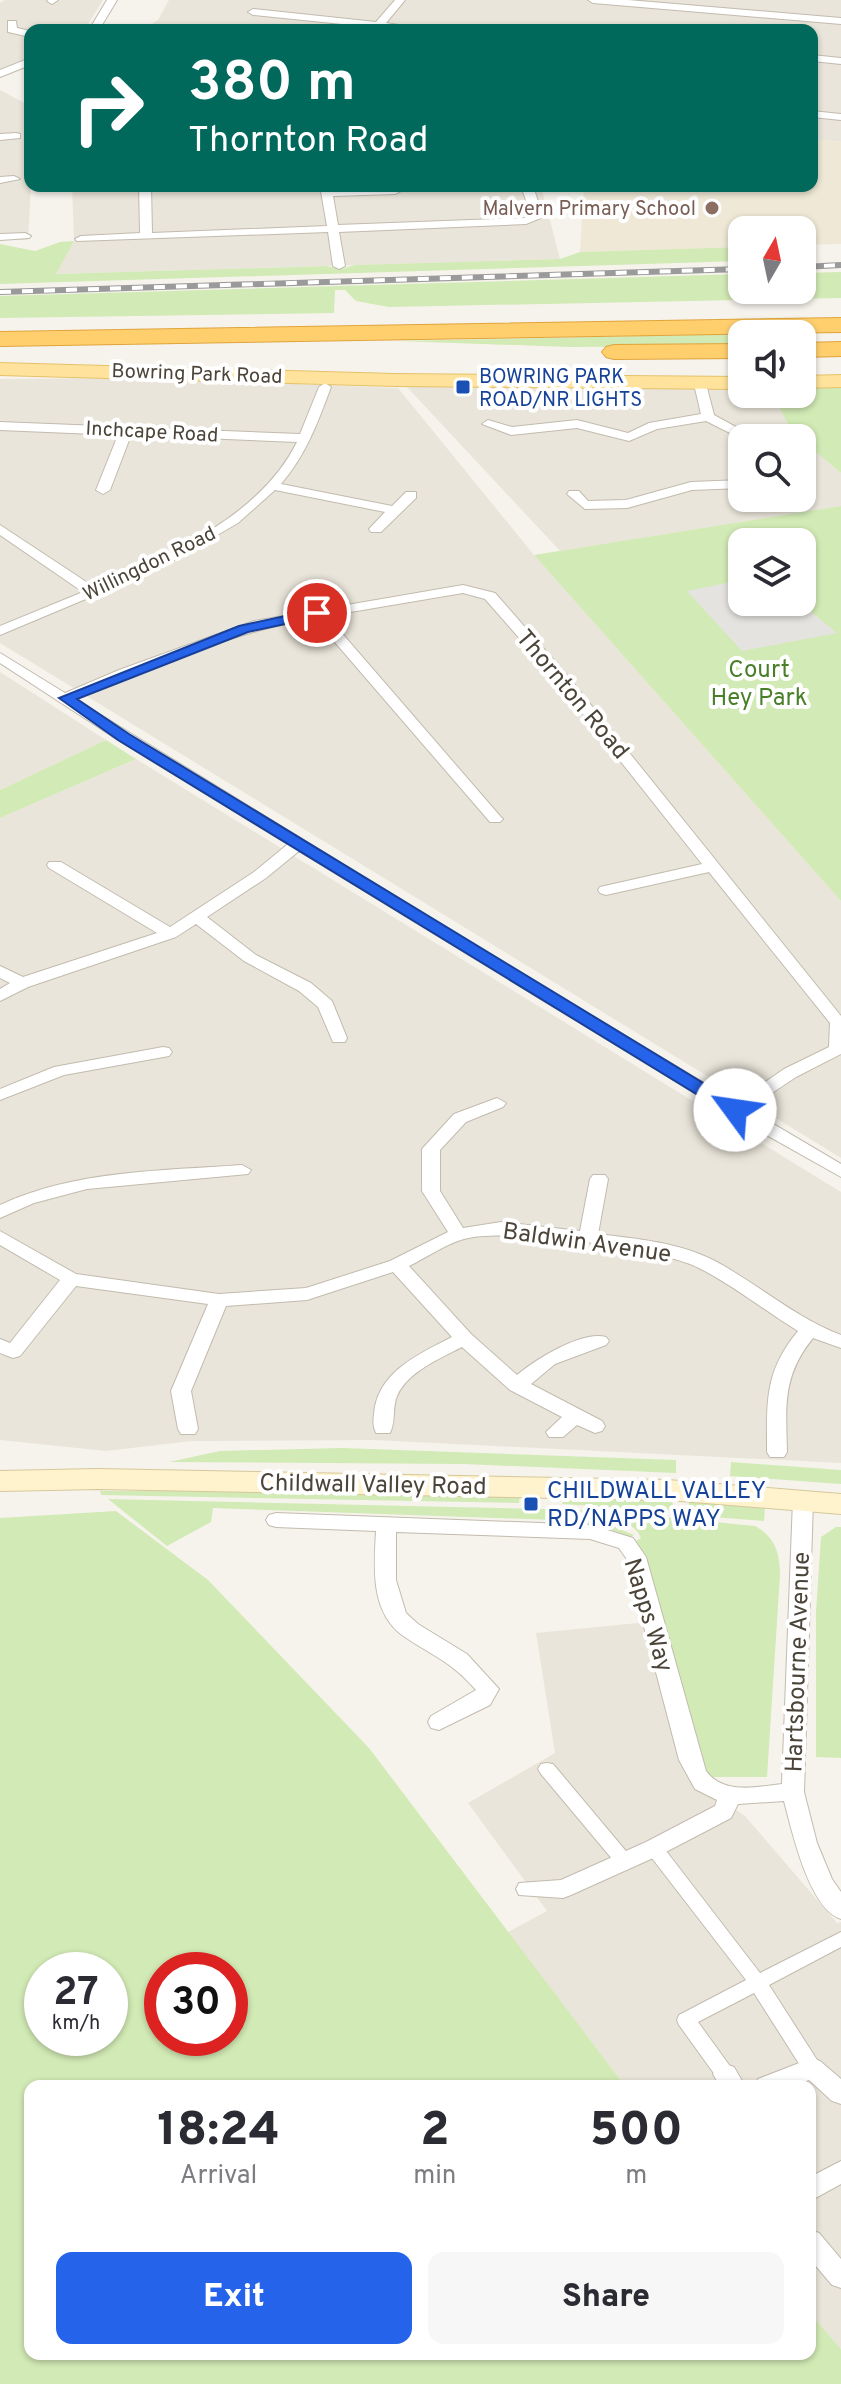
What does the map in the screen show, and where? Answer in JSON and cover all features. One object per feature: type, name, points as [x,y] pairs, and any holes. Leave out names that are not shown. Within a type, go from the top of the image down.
[{"type":"highway","points":[[0,327],[841,312]]},
{"type":"highway","points":[[0,340],[841,325]]},
{"type":"highway","points":[[0,340],[410,345],[563,351],[728,351]]},
{"type":"highway","points":[[816,350],[841,349]]},
{"type":"main road","name":"Bowring Park Road","points":[[0,369],[395,380],[728,383]]},
{"type":"main road","points":[[816,382],[841,381]]},
{"type":"main road","name":"Childwall Valley Road","points":[[0,1481],[98,1479],[637,1489],[841,1504]]},
{"type":"street","points":[[98,24],[112,0]]},
{"type":"street","points":[[380,24],[400,0]]},
{"type":"street","points":[[594,0],[841,21]]},
{"type":"street","points":[[253,12],[346,24]]},
{"type":"street","points":[[0,31],[12,27],[24,32]]},
{"type":"street","points":[[818,59],[841,61]]},
{"type":"street","points":[[0,74],[24,64]]},
{"type":"street","points":[[818,70],[841,72]]},
{"type":"street","points":[[818,115],[841,117]]},
{"type":"street","points":[[0,137],[16,136]]},
{"type":"street","points":[[0,180],[14,179]]},
{"type":"street","points":[[145,192],[146,235]]},
{"type":"street","points":[[326,192],[339,266]]},
{"type":"street","points":[[81,239],[526,221],[537,217],[529,192]]},
{"type":"street","points":[[0,237],[25,236]]},
{"type":"street","points":[[700,384],[708,417]]},
{"type":"street","name":"Willingdon Road","points":[[0,631],[187,548],[246,510],[273,486],[290,464],[325,387]]},
{"type":"street","points":[[488,424],[511,431],[577,424],[624,440],[654,426],[708,417],[728,427]]},
{"type":"street","name":"Inchcape Road","points":[[0,426],[304,438]]},
{"type":"street","points":[[103,490],[127,429]]},
{"type":"street","points":[[511,431],[519,443]]},
{"type":"street","points":[[574,494],[582,511],[627,504],[691,486],[728,485]]},
{"type":"street","points":[[273,486],[393,510]]},
{"type":"street","points":[[376,529],[411,495]]},
{"type":"street","points":[[0,529],[92,592]]},
{"type":"street","name":"Thornton Road","points":[[66,698],[244,629],[446,590],[463,589],[490,596],[561,677],[838,1023],[840,1049],[790,1073],[735,1110]]},
{"type":"street","points":[[317,613],[495,819]]},
{"type":"street","points":[[0,657],[123,737],[841,1172]]},
{"type":"street","points":[[0,996],[22,983],[170,934],[260,875],[299,843]]},
{"type":"street","points":[[55,865],[170,934]]},
{"type":"street","points":[[606,890],[713,866]]},
{"type":"street","points":[[196,916],[250,958],[305,987],[326,1005],[339,1038]]},
{"type":"street","points":[[0,971],[22,983]]},
{"type":"street","points":[[0,1095],[60,1071],[163,1052]]},
{"type":"street","points":[[458,1234],[431,1191],[431,1149],[460,1118],[497,1103]]},
{"type":"street","points":[[0,1212],[27,1197],[64,1186],[242,1170]]},
{"type":"street","points":[[588,1238],[599,1179]]},
{"type":"street","name":"Baldwin Avenue","points":[[0,1237],[71,1279],[219,1300],[307,1294],[397,1265],[458,1234],[501,1228],[588,1238],[670,1250],[706,1264],[809,1330],[841,1342]]},
{"type":"street","points":[[397,1265],[464,1338],[517,1385],[595,1426]]},
{"type":"street","points":[[0,1345],[13,1352],[71,1279]]},
{"type":"street","points":[[188,1429],[181,1391],[219,1300]]},
{"type":"street","points":[[777,1452],[777,1380],[792,1349],[809,1330]]},
{"type":"street","points":[[383,1428],[385,1402],[390,1388],[418,1365],[464,1338]]},
{"type":"street","points":[[517,1385],[548,1360],[599,1341]]},
{"type":"street","points":[[556,1432],[576,1416]]},
{"type":"street","name":"Hartsbourne Avenue","points":[[803,1500],[793,1792],[806,1843],[822,1883],[841,1910]]},
{"type":"street","name":"Napps Way","points":[[276,1520],[591,1532],[626,1543],[636,1557],[690,1760],[704,1785],[713,1791],[731,1795]]},
{"type":"street","points":[[386,1525],[384,1569],[395,1614],[416,1634],[448,1651],[472,1669],[488,1689],[482,1699],[439,1722]]},
{"type":"street","points":[[547,1769],[624,1861]]},
{"type":"street","points":[[527,1889],[563,1889],[654,1848],[723,1812],[731,1795],[793,1792]]},
{"type":"street","points":[[654,1848],[758,1983],[812,2068],[841,2094]]},
{"type":"street","points":[[729,2080],[686,2020],[841,1939]]},
{"type":"street","points":[[782,2080],[812,2068]]},
{"type":"street","points":[[816,2186],[841,2171]]},
{"type":"street","points":[[816,2248],[841,2277]]},
{"type":"shaded area","points":[[5,0],[103,0],[88,24],[24,24],[24,59],[0,70],[0,3]]},
{"type":"shaded area","points":[[169,0],[841,0],[841,142],[818,140],[818,24],[152,24],[158,20]]},
{"type":"shaded area","points":[[0,90],[24,103],[24,192],[31,192],[28,240],[0,240]]},
{"type":"shaded area","name":"Malvern Primary School","points":[[818,140],[841,142],[841,244],[816,245],[816,216],[728,216],[728,247],[580,252],[584,192],[818,192]]},
{"type":"shaded area","points":[[72,192],[543,192],[560,259],[55,274],[74,241]]},
{"type":"shaded area","points":[[148,378],[398,388],[534,555],[841,901],[841,1158],[0,643],[0,379]]},
{"type":"shaded area","points":[[406,386],[728,389],[728,408],[780,408],[788,424],[728,424],[728,512],[804,512],[560,551]]},
{"type":"shaded area","points":[[816,452],[841,473],[841,506],[816,510]]},
{"type":"shaded area","points":[[728,583],[728,616],[816,616],[837,633],[742,651],[687,591]]},
{"type":"shaded area","points":[[0,672],[106,740],[0,790]]},
{"type":"shaded area","points":[[136,759],[841,1192],[841,1463],[374,1440],[192,1441],[106,1451],[0,1440],[0,818]]},
{"type":"shaded area","points":[[648,1622],[699,1785],[745,1816],[837,1923],[841,1922],[841,2349],[816,2320],[816,2080],[620,2080],[508,1932],[547,1911],[468,1803],[555,1753],[536,1633]]},
{"type":"green space","points":[[74,241],[56,274],[326,266],[342,269],[354,265],[560,259],[580,252],[728,247],[728,261],[0,284],[0,244],[35,251],[60,242]]},
{"type":"green space","points":[[841,272],[841,298],[816,298],[816,273]]},
{"type":"green space","points":[[728,274],[728,300],[389,307],[356,301],[345,290],[335,290],[334,313],[0,318],[0,296]]},
{"type":"green space","points":[[728,334],[728,346],[570,347],[397,341]]},
{"type":"green space","points":[[841,386],[841,473],[816,452],[816,424],[788,424],[780,408],[816,408],[816,387]]},
{"type":"green space","name":"Court Hey Park","points":[[841,506],[841,901],[534,555]]},
{"type":"green space","points":[[106,740],[136,759],[0,818],[0,790]]},
{"type":"green space","points":[[342,1448],[676,1460],[676,1473],[464,1464],[169,1462],[220,1451]]},
{"type":"green space","points":[[731,1462],[841,1470],[841,1484],[730,1476]]},
{"type":"green space","points":[[100,1491],[520,1494],[519,1503],[101,1495]]},
{"type":"green space","points":[[567,1495],[672,1500],[674,1511],[562,1504]]},
{"type":"green space","points":[[108,1499],[583,1510],[590,1517],[634,1535],[631,1537],[600,1526],[555,1520],[213,1508],[211,1522],[167,1546]]},
{"type":"green space","points":[[689,1501],[765,1507],[764,1521],[688,1515]]},
{"type":"green space","points":[[591,1510],[755,1526],[772,1541],[779,1560],[780,1575],[767,1777],[708,1777],[646,1556],[636,1541],[641,1538],[628,1524],[594,1514]]},
{"type":"green space","points":[[116,1511],[208,1580],[369,1748],[620,2080],[24,2080],[24,2360],[816,2360],[816,2320],[841,2349],[841,2384],[0,2384],[0,1518]]},
{"type":"green space","points":[[841,1527],[841,1758],[816,1757],[816,1612],[821,1537]]},
{"type":"railway","points":[[816,266],[841,265]]},
{"type":"railway","points":[[0,292],[728,269]]},
{"type":"place","name":"Malvern Primary School","points":[[712,208]]},
{"type":"place","name":"BOWRING PARK ROAD/NR LIGHTS","points":[[463,387]]},
{"type":"place","name":"CHILDWALL VALLEY RD/NAPPS WAY","points":[[531,1504]]},
{"type":"route","points":[[317,613],[244,629],[66,698],[123,737],[735,1110]]}]
